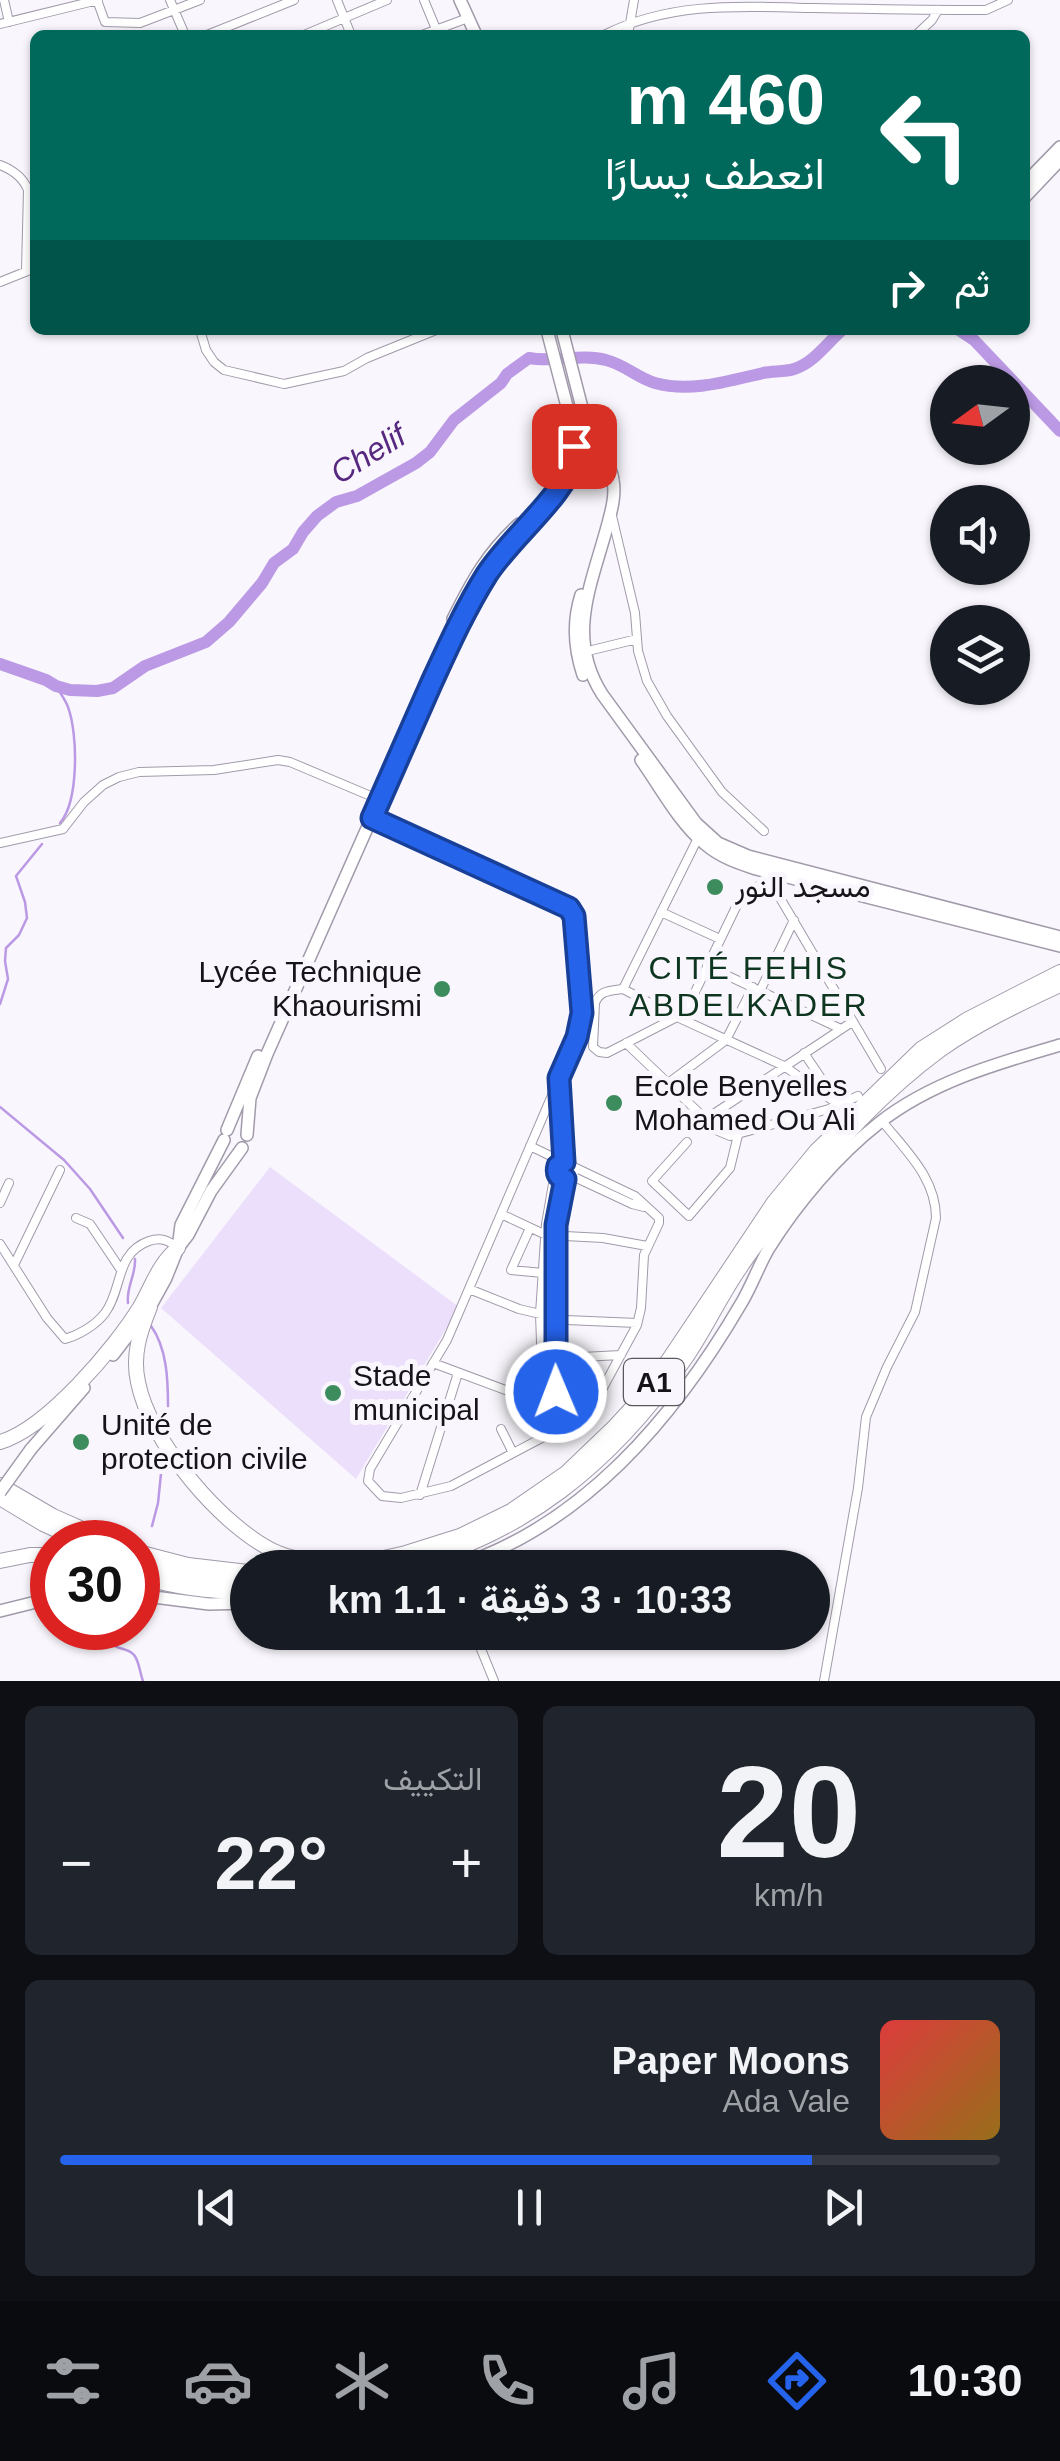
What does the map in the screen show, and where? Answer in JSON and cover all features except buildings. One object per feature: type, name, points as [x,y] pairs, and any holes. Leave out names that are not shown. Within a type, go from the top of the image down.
[{"type":"highway","name":"A1","points":[[416,1550],[486,1524],[530,1499],[583,1458],[650,1389],[774,1202],[816,1151],[921,1049],[956,1025],[1057,978]]},
{"type":"highway","name":"A1","points":[[453,1550],[494,1535],[539,1509],[596,1463],[654,1401],[688,1355],[740,1268],[802,1186],[856,1126],[907,1076],[943,1048],[1057,978]]},
{"type":"highway","points":[[0,1442],[40,1421],[110,1350],[142,1304],[163,1262],[178,1248]]},
{"type":"highway","points":[[150,1307],[137,1343],[138,1382],[155,1426],[196,1486],[236,1526],[274,1550]]},
{"type":"highway","points":[[0,1484],[63,1520]]},
{"type":"highway","points":[[0,1495],[37,1520]]},
{"type":"highway","points":[[0,1561],[30,1556]]},
{"type":"highway","points":[[160,1558],[230,1570]]},
{"type":"highway","points":[[160,1569],[230,1580]]},
{"type":"highway","points":[[160,1581],[230,1591]]},
{"type":"street","points":[[4,0],[4,23],[97,0],[105,22],[140,23],[200,0]]},
{"type":"street","points":[[170,0],[183,30]]},
{"type":"street","points":[[219,30],[294,0]]},
{"type":"street","points":[[336,0],[349,30]]},
{"type":"street","points":[[424,0],[436,29],[468,18]]},
{"type":"street","points":[[460,0],[474,30]]},
{"type":"street","points":[[629,30],[634,0]]},
{"type":"street","points":[[616,30],[651,17],[706,7],[986,10],[1008,0]]},
{"type":"street","points":[[316,30],[382,1]]},
{"type":"street","points":[[921,30],[938,10]]},
{"type":"street","points":[[1030,179],[1060,147]]},
{"type":"street","points":[[1030,192],[1060,160]]},
{"type":"street","points":[[0,164],[16,174],[28,190],[30,243]]},
{"type":"street","points":[[0,282],[30,269]]},
{"type":"street","points":[[202,335],[206,350],[224,370],[284,384],[344,370],[424,335]]},
{"type":"street","points":[[548,335],[574,443],[585,450],[600,452],[612,474],[614,490],[584,609],[584,652],[602,694],[706,845],[732,861],[1060,937]]},
{"type":"street","points":[[0,1495],[31,1449],[150,1307],[178,1248],[181,1225],[226,1135],[245,1085],[454,632],[504,550],[553,500],[593,440],[563,335]]},
{"type":"street","points":[[575,437],[580,433],[590,435]]},
{"type":"street","points":[[178,1248],[244,1141],[255,1082],[374,797],[475,575],[496,545],[556,492]]},
{"type":"street","points":[[611,512],[647,681],[667,716],[722,792],[764,831]]},
{"type":"street","points":[[611,512],[576,611],[578,660],[591,690],[700,833]]},
{"type":"street","points":[[584,652],[637,639]]},
{"type":"street","points":[[0,843],[63,829],[103,784],[139,772],[214,770],[278,760],[374,797]]},
{"type":"street","points":[[368,817],[572,910],[582,1013],[577,1037],[448,1340],[370,1469],[370,1486],[382,1496],[401,1498],[451,1486],[557,1430],[591,1404],[621,1355],[638,1323],[644,1255],[660,1222],[658,1215],[635,1196],[567,1174],[558,1166],[564,1162]]},
{"type":"street","points":[[623,989],[700,833]]},
{"type":"street","points":[[770,870],[794,920],[881,1070]]},
{"type":"street","points":[[770,870],[740,900],[679,1018],[607,1053],[593,1046],[598,996],[623,989],[679,1018],[784,1066],[839,1105]]},
{"type":"street","points":[[770,870],[1060,946]]},
{"type":"street","points":[[661,912],[720,940]]},
{"type":"street","points":[[667,1084],[726,1040],[794,920]]},
{"type":"street","points":[[707,966],[841,1028]]},
{"type":"street","points":[[706,1119],[852,1022]]},
{"type":"street","points":[[626,1043],[718,1131],[730,1136],[858,1096]]},
{"type":"street","points":[[496,1550],[556,1518],[610,1474],[655,1428],[694,1376],[742,1301],[769,1249],[802,1202],[838,1161],[882,1121],[916,1099],[963,1077],[1060,1045]]},
{"type":"street","points":[[804,1053],[839,1105]]},
{"type":"street","points":[[559,1078],[564,1162]]},
{"type":"street","points":[[824,1681],[858,1488],[866,1417],[915,1312],[936,1218],[936,1204],[925,1175],[882,1121]]},
{"type":"street","points":[[226,1135],[233,1126],[240,1127],[244,1141]]},
{"type":"street","points":[[226,1135],[231,1148],[244,1141]]},
{"type":"street","points":[[687,1142],[652,1181],[689,1216],[730,1168],[738,1135]]},
{"type":"street","points":[[530,1146],[570,1162],[543,1273],[540,1314],[546,1436]]},
{"type":"street","points":[[14,1265],[60,1170]]},
{"type":"street","points":[[0,1203],[9,1183]]},
{"type":"street","points":[[501,1214],[550,1236],[602,1238],[647,1246]]},
{"type":"street","points":[[76,1218],[90,1224],[120,1270]]},
{"type":"street","points":[[530,1228],[511,1270],[543,1273]]},
{"type":"street","points":[[550,1236],[557,1430]]},
{"type":"street","points":[[0,1244],[53,1327],[65,1338],[78,1335],[105,1313],[128,1255],[144,1243],[163,1239],[178,1248]]},
{"type":"street","points":[[469,1289],[554,1317],[638,1323]]},
{"type":"street","points":[[591,1404],[582,1357],[621,1355]]},
{"type":"street","points":[[433,1364],[542,1404]]},
{"type":"street","points":[[420,1495],[458,1373]]},
{"type":"street","points":[[500,1429],[513,1453]]},
{"type":"street","points":[[160,1598],[230,1603]]},
{"type":"street","points":[[0,1611],[30,1604]]},
{"type":"street","points":[[481,1650],[494,1681]]},
{"type":"shaded area","name":"Stade municipal","points":[[270,1167],[459,1307],[356,1479],[161,1308]]},
{"type":"waterway","name":"Chelif","points":[[0,664],[70,690],[97,691],[113,688],[145,666],[206,642],[229,622],[274,563],[293,549],[317,516],[336,502],[357,496],[416,463],[430,452],[454,420],[529,358],[597,358],[655,383],[696,386],[794,369],[814,357],[837,335]]},
{"type":"waterway","name":"Chelif","points":[[966,335],[1060,431]]},
{"type":"waterway","points":[[56,686],[68,707],[75,750],[71,799],[60,823]]},
{"type":"waterway","points":[[0,1004],[8,979],[6,948],[19,935],[27,918],[16,876],[42,844]]},
{"type":"waterway","points":[[0,1107],[64,1160],[90,1189],[123,1238]]},
{"type":"waterway","points":[[128,1303],[135,1259]]},
{"type":"waterway","points":[[151,1326],[163,1354],[168,1406]]},
{"type":"waterway","points":[[154,1520],[162,1464]]},
{"type":"waterway","points":[[127,1650],[137,1660],[143,1681]]},
{"type":"place","name":"مسجد النور","points":[[715,887]]},
{"type":"place","name":"Lycée Technique Khaourismi","points":[[442,989]]},
{"type":"place","name":"Ecole Benyelles Mohamed Ou Ali","points":[[614,1103]]},
{"type":"place","name":"Stade municipal","points":[[333,1393]]},
{"type":"place","name":"Unité de protection civile","points":[[81,1442]]},
{"type":"district","name":"CITÉ FEHIS ABDELKADER","points":[[749,986]]},
{"type":"route","points":[[556,1392],[556,1225],[565,1179],[557,1172],[564,1162],[559,1078],[577,1037],[582,1013],[574,916],[569,908],[372,818],[454,632],[504,550],[553,500],[574,464],[579,451],[574,446]]}]
